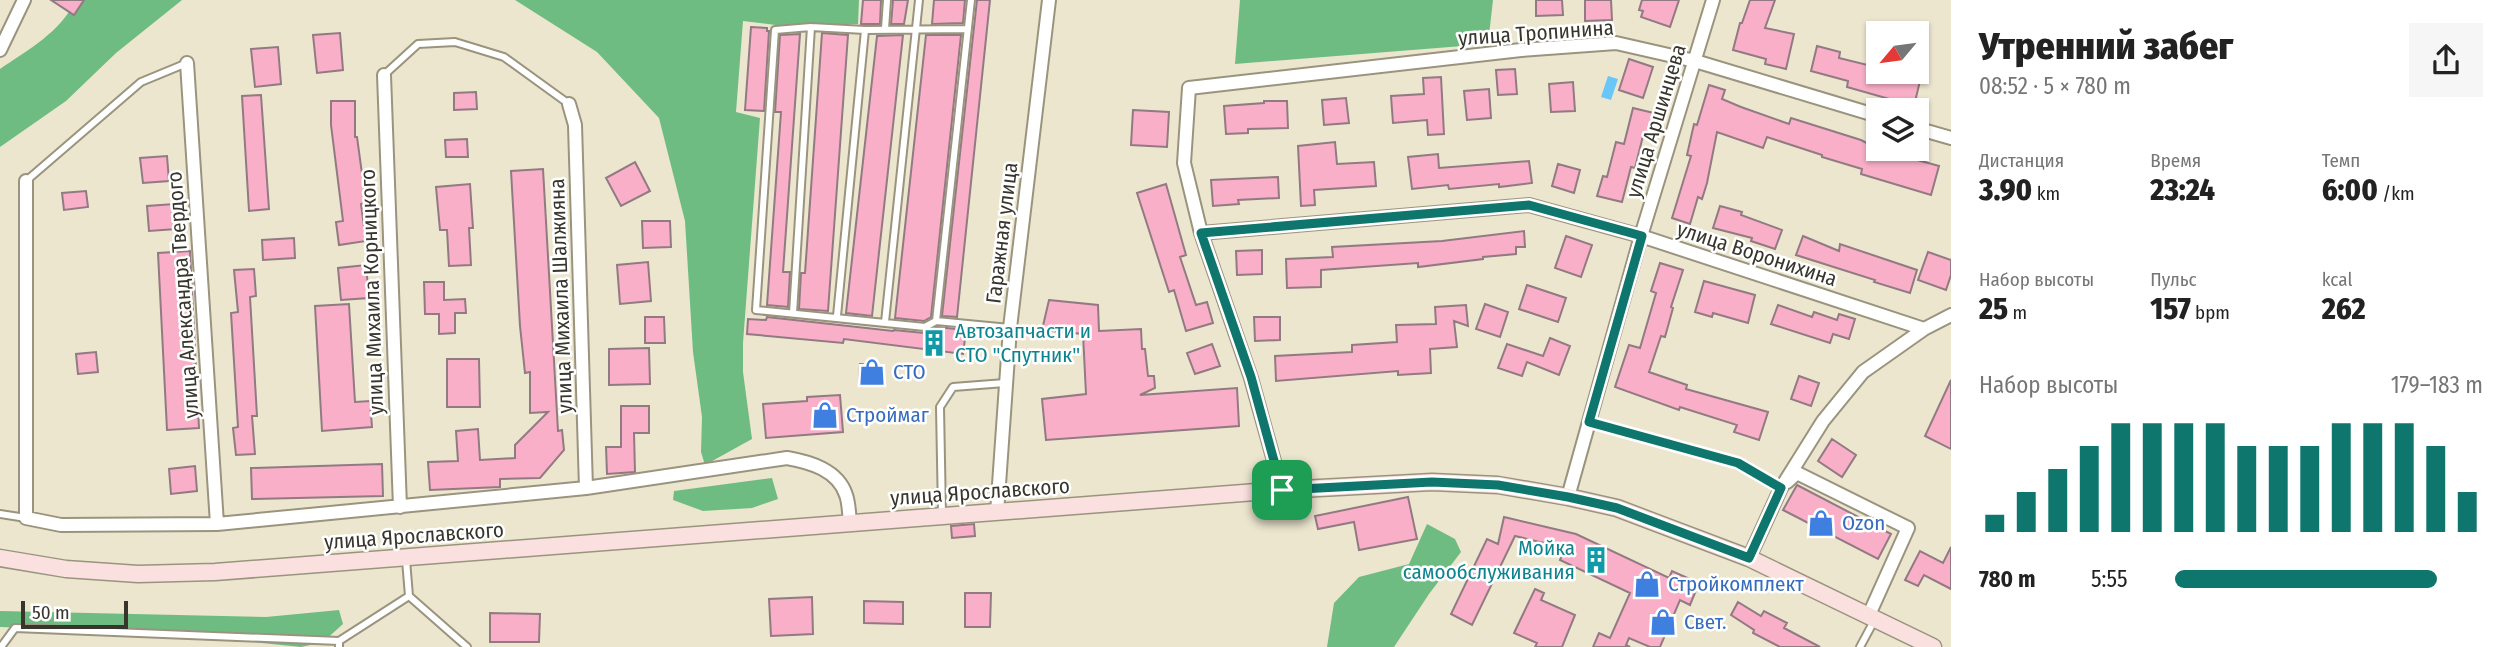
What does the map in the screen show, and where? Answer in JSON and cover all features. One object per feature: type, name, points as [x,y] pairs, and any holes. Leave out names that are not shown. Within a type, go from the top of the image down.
[{"type":"street","points":[[0,50],[24,0]]},
{"type":"street","name":"Гаражная улица","points":[[997,513],[1010,328],[1049,0]]},
{"type":"street","name":"улица Аршинцева","points":[[1568,497],[1713,0]]},
{"type":"street","name":"улица Тропинина","points":[[1201,233],[1184,163],[1189,88],[1521,50],[1616,43],[1695,61],[1866,112]]},
{"type":"street","name":"улица Александра Твердого","points":[[187,63],[217,524]]},
{"type":"street","name":"улица Михаила Корницкого","points":[[384,75],[400,508]]},
{"type":"street","name":"улица Михаила Шалжияна","points":[[569,104],[575,125],[586,488]]},
{"type":"street","points":[[1929,132],[1951,138]]},
{"type":"street","points":[[26,181],[26,518],[61,525],[217,524],[586,488],[788,458],[810,462],[832,474],[846,493],[850,523]]},
{"type":"street","name":"улица Воронихина","points":[[1201,233],[1529,205],[1642,236],[1924,329]]},
{"type":"street","points":[[1201,233],[1251,377],[1282,490]]},
{"type":"street","points":[[1749,558],[1781,488],[1824,421],[1863,372],[1924,329],[1951,315]]},
{"type":"street","points":[[1781,488],[1797,473],[1908,528],[1871,618]]},
{"type":"street","name":"улица Ярославского","points":[[0,558],[66,569],[138,574],[215,572],[1282,490],[1432,482],[1498,485],[1617,508],[1749,558],[1933,647]]},
{"type":"lane","points":[[885,29],[887,0]]},
{"type":"lane","points":[[885,321],[919,0]]},
{"type":"lane","points":[[936,321],[971,0]]},
{"type":"lane","points":[[968,29],[865,30],[811,27],[775,30],[756,310],[837,316],[925,327],[936,321],[1010,328]]},
{"type":"lane","points":[[793,313],[811,27]]},
{"type":"lane","points":[[837,316],[865,30]]},
{"type":"lane","points":[[384,75],[418,44],[455,42],[504,57],[569,104]]},
{"type":"lane","points":[[26,181],[141,82],[187,63]]},
{"type":"lane","points":[[942,516],[940,407],[953,387],[1005,383]]},
{"type":"lane","points":[[1589,422],[1738,463],[1781,488]]},
{"type":"lane","points":[[0,514],[26,518]]},
{"type":"lane","points":[[406,558],[409,596],[467,647]]},
{"type":"lane","points":[[1,647],[15,628],[340,644],[409,596]]},
{"type":"lane","points":[[1860,647],[1871,618]]},
{"type":"green space","points":[[75,0],[182,0],[116,53],[66,101],[0,147],[0,69],[53,31]]},
{"type":"green space","points":[[515,0],[859,0],[858,24],[776,25],[743,21],[736,112],[760,118],[743,343],[743,372],[752,439],[705,465],[701,452],[702,417],[693,352],[685,221],[659,118],[597,52]]},
{"type":"green space","points":[[1240,0],[1493,0],[1488,44],[1235,64]]},
{"type":"green space","points":[[772,478],[778,499],[752,508],[703,511],[673,500],[674,491]]},
{"type":"green space","points":[[1427,524],[1455,539],[1461,552],[1394,647],[1327,647],[1334,603],[1359,577],[1409,564]]},
{"type":"green space","points":[[339,610],[343,624],[323,642],[301,647],[156,632],[0,627],[0,611],[266,617]]},
{"type":"water","points":[[1608,76],[1618,79],[1611,100],[1601,97]]},
{"type":"building","points":[[51,0],[84,0],[74,15]]},
{"type":"building","points":[[863,0],[881,0],[880,24],[861,24]]},
{"type":"building","points":[[893,0],[908,0],[904,24],[891,24]]},
{"type":"building","points":[[934,0],[965,0],[963,23],[932,24]]},
{"type":"building","points":[[977,0],[990,0],[957,317],[942,316]]},
{"type":"building","points":[[1536,0],[1562,0],[1563,15],[1536,16]]},
{"type":"building","points":[[1585,0],[1611,0],[1612,20],[1585,21]]},
{"type":"building","points":[[1642,0],[1679,0],[1670,27],[1641,17],[1643,11],[1639,10]]},
{"type":"building","points":[[1750,0],[1775,0],[1765,28],[1794,34],[1786,69],[1765,64],[1766,59],[1733,50]]},
{"type":"building","points":[[751,27],[767,28],[769,31],[764,111],[745,110]]},
{"type":"building","points":[[340,33],[343,70],[317,73],[313,35]]},
{"type":"building","points":[[822,33],[848,35],[828,311],[799,309],[801,273],[805,273]]},
{"type":"building","points":[[800,34],[783,272],[790,272],[788,307],[767,305],[781,112],[775,112],[780,35]]},
{"type":"building","points":[[903,35],[872,316],[846,313],[877,36]]},
{"type":"building","points":[[926,35],[961,35],[931,317],[924,321],[895,318]]},
{"type":"building","points":[[1817,46],[1840,52],[1839,58],[1866,65],[1866,84],[1919,84],[1916,98],[1886,98],[1847,87],[1848,81],[1811,71]]},
{"type":"building","points":[[278,47],[281,84],[255,87],[251,49]]},
{"type":"building","points":[[1629,59],[1653,67],[1643,98],[1619,90]]},
{"type":"building","points":[[1515,69],[1517,94],[1498,95],[1496,70]]},
{"type":"building","points":[[1441,77],[1444,134],[1428,135],[1427,120],[1393,123],[1391,96],[1424,94],[1423,78]]},
{"type":"building","points":[[1573,82],[1575,111],[1551,112],[1549,84]]},
{"type":"building","points":[[1709,85],[1725,90],[1722,99],[1741,107],[1789,124],[1791,118],[1861,140],[1866,143],[1866,161],[1921,161],[1939,166],[1931,195],[1861,174],[1862,169],[1767,137],[1763,148],[1717,132],[1707,183],[1702,199],[1698,197],[1690,224],[1672,218],[1691,156],[1687,155],[1694,124],[1697,125]]},
{"type":"building","points":[[1489,89],[1491,118],[1467,120],[1464,91]]},
{"type":"building","points":[[476,92],[477,109],[454,110],[454,93]]},
{"type":"building","points":[[261,95],[269,209],[249,211],[242,96]]},
{"type":"building","points":[[1346,98],[1349,123],[1324,125],[1322,100]]},
{"type":"building","points":[[331,101],[355,101],[355,137],[366,203],[361,204],[366,241],[339,245],[336,222],[343,221],[331,125]]},
{"type":"building","points":[[1287,101],[1288,128],[1248,129],[1248,133],[1226,134],[1224,106]]},
{"type":"building","points":[[1633,108],[1658,114],[1653,134],[1644,132],[1635,168],[1631,167],[1622,202],[1597,196],[1603,176],[1607,177],[1616,142],[1624,144]]},
{"type":"building","points":[[1133,110],[1169,112],[1167,147],[1131,145]]},
{"type":"building","points":[[467,139],[468,157],[446,157],[445,140]]},
{"type":"building","points":[[1335,142],[1337,164],[1374,162],[1376,186],[1314,190],[1315,205],[1301,206],[1298,146]]},
{"type":"building","points":[[1438,154],[1439,168],[1529,161],[1532,183],[1499,187],[1499,184],[1449,189],[1448,185],[1412,189],[1408,157]]},
{"type":"building","points":[[167,156],[169,181],[143,183],[140,158]]},
{"type":"building","points":[[635,162],[650,191],[621,206],[606,178]]},
{"type":"building","points":[[1558,164],[1580,170],[1574,193],[1552,186]]},
{"type":"building","points":[[543,169],[558,431],[562,430],[564,450],[540,478],[500,479],[500,487],[430,490],[428,462],[458,461],[456,431],[478,429],[480,460],[515,458],[515,445],[548,412],[530,413],[530,372],[525,373],[520,326],[511,171]]},
{"type":"building","points":[[1278,177],[1279,198],[1238,200],[1239,204],[1213,206],[1211,180]]},
{"type":"building","points":[[470,184],[473,228],[469,228],[471,265],[449,266],[447,230],[440,230],[436,187]]},
{"type":"building","points":[[1166,184],[1186,255],[1180,257],[1196,305],[1207,302],[1213,323],[1186,331],[1174,290],[1169,292],[1137,193]]},
{"type":"building","points":[[86,191],[88,207],[64,210],[62,193]]},
{"type":"building","points":[[174,204],[176,229],[149,231],[147,206]]},
{"type":"building","points":[[1720,206],[1742,212],[1741,215],[1782,230],[1775,249],[1751,241],[1752,238],[1713,228]]},
{"type":"building","points":[[642,221],[670,221],[671,247],[643,248]]},
{"type":"building","points":[[1524,231],[1525,247],[1516,247],[1516,254],[1418,267],[1418,263],[1321,270],[1321,287],[1287,288],[1286,259],[1333,257],[1332,247],[1442,241]]},
{"type":"building","points":[[1566,236],[1592,245],[1581,277],[1555,268]]},
{"type":"building","points":[[1803,236],[1839,251],[1840,244],[1917,270],[1910,293],[1796,255]]},
{"type":"building","points":[[294,238],[295,258],[263,260],[262,240]]},
{"type":"building","points":[[1262,250],[1262,274],[1237,275],[1236,251]]},
{"type":"building","points":[[190,251],[199,428],[167,430],[158,253]]},
{"type":"building","points":[[1928,252],[1951,260],[1951,275],[1946,290],[1918,280]]},
{"type":"building","points":[[648,262],[651,301],[620,304],[617,265]]},
{"type":"building","points":[[1660,263],[1683,270],[1665,337],[1661,336],[1649,372],[1687,385],[1686,389],[1768,412],[1759,440],[1734,432],[1737,425],[1680,407],[1679,410],[1615,387],[1629,345],[1640,348],[1656,293],[1651,291]]},
{"type":"building","points":[[366,265],[369,298],[341,300],[338,268]]},
{"type":"building","points":[[254,269],[256,296],[250,297],[257,416],[252,416],[255,454],[236,455],[233,428],[238,427],[231,313],[238,312],[234,270]]},
{"type":"building","points":[[1704,281],[1755,295],[1748,323],[1713,313],[1712,317],[1695,312]]},
{"type":"building","points":[[424,282],[444,282],[444,300],[465,299],[466,313],[455,313],[455,333],[439,334],[439,314],[425,314]]},
{"type":"building","points":[[1527,285],[1566,298],[1558,322],[1519,309]]},
{"type":"building","points":[[1049,300],[1098,305],[1099,331],[1141,329],[1148,376],[1154,376],[1155,388],[1140,395],[1237,388],[1239,426],[1046,440],[1042,399],[1086,394],[1083,334],[1042,330]]},
{"type":"building","points":[[349,304],[355,402],[370,401],[372,427],[322,431],[315,306]]},
{"type":"building","points":[[1485,304],[1508,312],[1500,337],[1476,329]]},
{"type":"building","points":[[1466,305],[1468,326],[1454,321],[1457,347],[1430,349],[1431,373],[1398,375],[1398,371],[1276,381],[1275,356],[1352,352],[1352,345],[1397,342],[1396,325],[1436,324],[1435,307]]},
{"type":"building","points":[[1778,305],[1812,317],[1814,312],[1837,320],[1839,314],[1855,319],[1849,339],[1833,334],[1830,343],[1771,324]]},
{"type":"building","points":[[645,317],[664,317],[665,343],[645,343]]},
{"type":"building","points":[[767,317],[893,331],[924,333],[937,327],[966,331],[963,354],[844,339],[843,343],[747,334],[748,319],[766,320]]},
{"type":"building","points":[[1254,317],[1280,317],[1280,340],[1255,341]]},
{"type":"building","points":[[1550,338],[1570,346],[1559,375],[1527,362],[1522,376],[1498,368],[1507,344],[1543,356]]},
{"type":"building","points":[[1212,344],[1220,366],[1195,374],[1187,353]]},
{"type":"building","points":[[649,348],[650,384],[609,385],[609,349]]},
{"type":"building","points":[[96,352],[98,372],[78,374],[76,354]]},
{"type":"building","points":[[447,359],[479,359],[480,407],[447,407]]},
{"type":"building","name":"СТО","points":[[860,364],[884,366],[883,381],[859,379]]},
{"type":"building","points":[[1799,376],[1819,383],[1811,406],[1791,399]]},
{"type":"building","points":[[1951,380],[1951,449],[1925,436]]},
{"type":"building","points":[[840,395],[843,432],[766,438],[763,404],[807,401],[807,397]]},
{"type":"building","points":[[621,406],[649,406],[649,433],[634,433],[635,472],[607,474],[606,447],[621,447]]},
{"type":"building","points":[[1832,439],[1856,455],[1842,477],[1818,461]]},
{"type":"building","points":[[382,464],[383,496],[252,499],[251,468]]},
{"type":"building","points":[[195,466],[197,491],[171,494],[169,469]]},
{"type":"building","points":[[1797,485],[1891,534],[1878,559],[1783,510]]},
{"type":"building","points":[[1408,497],[1417,539],[1359,550],[1354,522],[1318,529],[1315,516]]},
{"type":"building","points":[[1504,517],[1576,534],[1669,578],[1672,571],[1699,583],[1690,605],[1680,600],[1660,647],[1650,647],[1629,638],[1626,645],[1630,647],[1593,647],[1599,633],[1610,638],[1630,593],[1560,560],[1565,548],[1515,536],[1472,625],[1451,614],[1487,539],[1498,544]]},
{"type":"building","points":[[974,524],[975,536],[952,538],[951,526]]},
{"type":"building","points":[[1951,547],[1951,589],[1924,575],[1918,586],[1905,580],[1920,551],[1943,563]]},
{"type":"building","points":[[1535,589],[1544,593],[1541,600],[1575,615],[1562,647],[1535,647],[1537,643],[1514,633]]},
{"type":"building","points":[[965,593],[991,593],[990,627],[965,627]]},
{"type":"building","points":[[812,597],[813,634],[771,636],[769,599]]},
{"type":"building","points":[[864,601],[903,602],[903,624],[864,623]]},
{"type":"building","points":[[1738,602],[1761,616],[1764,611],[1787,623],[1784,628],[1820,647],[1780,647],[1753,633],[1754,630],[1731,615]]},
{"type":"building","points":[[490,613],[540,614],[539,642],[490,642]]},
{"type":"place","name":"Автозапчасти и СТО \"Спутник\"","points":[[934,343]]},
{"type":"place","name":"СТО","points":[[872,372]]},
{"type":"place","name":"Строймаг","points":[[825,415]]},
{"type":"place","name":"Ozon","points":[[1821,523]]},
{"type":"place","name":"Мойка самообслуживания","points":[[1596,560]]},
{"type":"place","name":"Стройкомплект","points":[[1647,584]]},
{"type":"place","name":"Свет.","points":[[1663,622]]},
{"type":"route","points":[[1529,205],[1642,236],[1589,422],[1738,463],[1781,488],[1749,558],[1617,508],[1498,485],[1432,482],[1282,490],[1251,377],[1201,233],[1529,205]]}]
